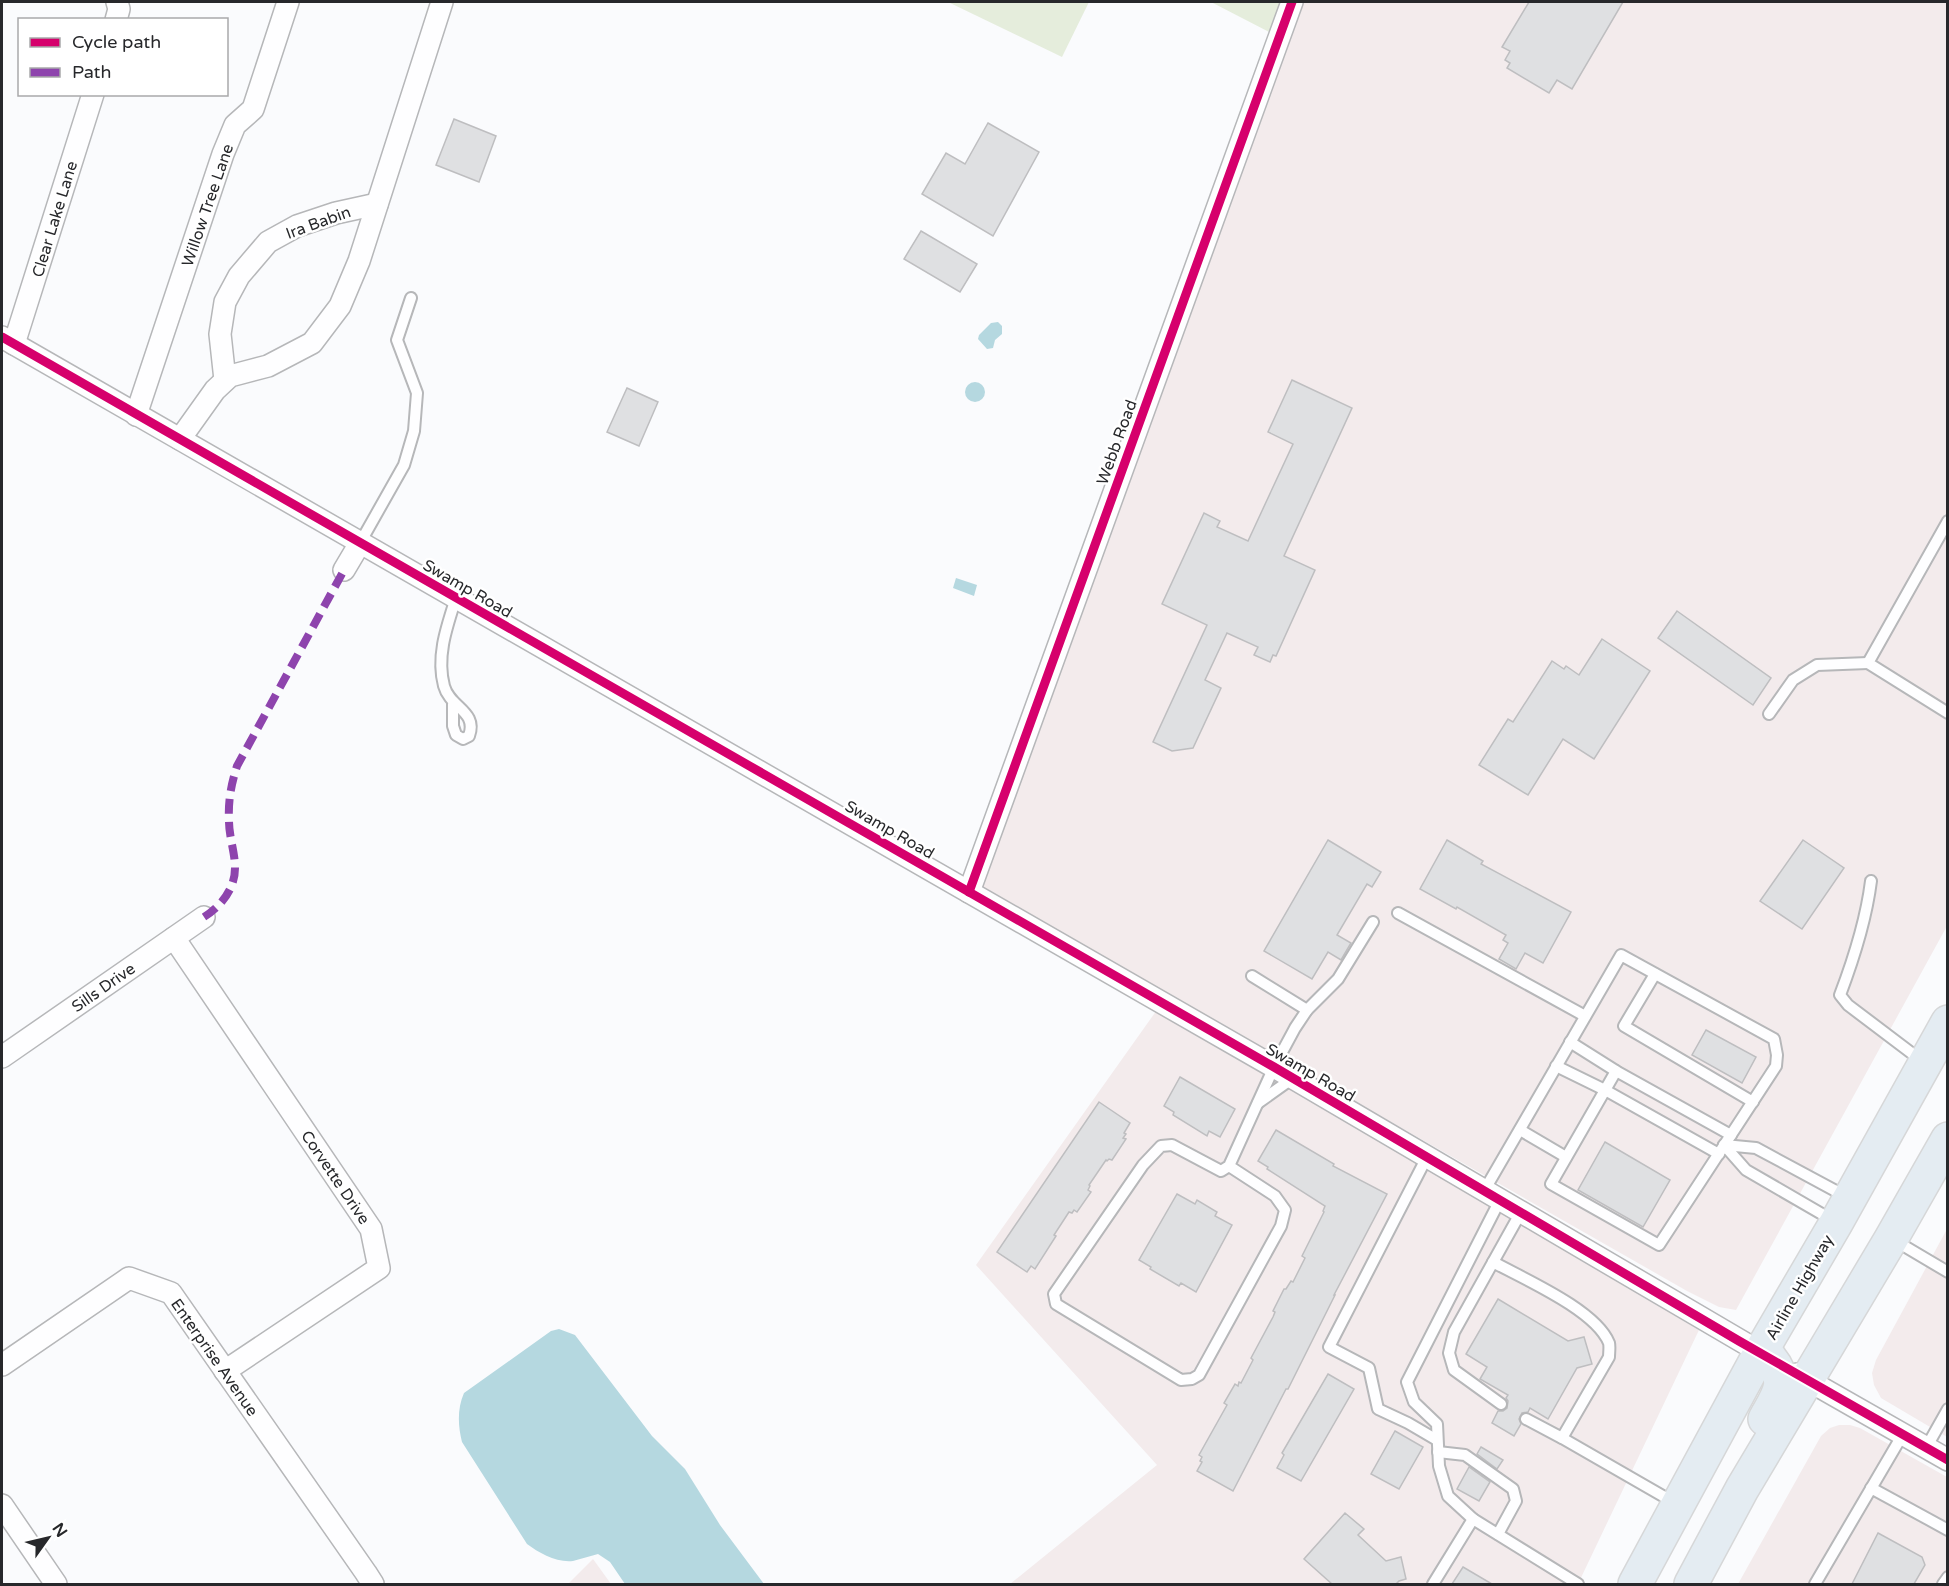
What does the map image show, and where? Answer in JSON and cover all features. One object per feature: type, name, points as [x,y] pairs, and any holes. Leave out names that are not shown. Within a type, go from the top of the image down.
[{"type":"highway","name":"Airline Highway","points":[[1635,1584],[1739,1391],[1765,1356],[1947,1022]]},
{"type":"highway","points":[[1740,1478],[1807,1379],[1892,1239],[1947,1139]]},
{"type":"highway","points":[[1697,1580],[1780,1391],[1781,1375],[1765,1356]]},
{"type":"highway","points":[[1739,1391],[1753,1398],[1759,1406],[1760,1417],[1740,1478]]},
{"type":"street","points":[[117,2],[119,9],[117,18]]},
{"type":"street","name":"Willow Tree Lane","points":[[136,415],[223,154],[236,125],[253,109],[288,2]]},
{"type":"street","name":"Ira Babin","points":[[225,380],[230,376],[268,366],[312,343],[340,306],[359,261],[442,2]]},
{"type":"street","name":"Webb Road","points":[[969,892],[1292,2]]},
{"type":"street","name":"Clear Lake Lane","points":[[8,341],[92,96]]},
{"type":"street","name":"Ira Babin","points":[[225,380],[220,334],[225,302],[239,276],[268,242],[297,226],[336,213],[377,204]]},
{"type":"street","name":"Swamp Road","points":[[8,341],[1274,1067],[1765,1356],[1947,1460]]},
{"type":"street","points":[[180,439],[215,390],[225,380]]},
{"type":"street","points":[[344,570],[360,543]]},
{"type":"street","name":"Sills Drive","points":[[2,1057],[204,917]]},
{"type":"street","name":"Corvette Drive","points":[[174,938],[371,1230],[379,1268],[225,1371]]},
{"type":"street","name":"Enterprise Avenue","points":[[2,1365],[129,1278],[171,1293],[373,1584]]},
{"type":"street","points":[[2,1505],[56,1584]]},
{"type":"lane","points":[[360,543],[404,465],[414,431],[417,393],[397,340],[411,298]]},
{"type":"lane","points":[[1868,663],[1947,521]]},
{"type":"lane","points":[[453,704],[444,688],[442,658],[446,632],[456,598]]},
{"type":"lane","points":[[1769,714],[1793,680],[1817,665],[1868,663],[1947,713]]},
{"type":"lane","points":[[1871,881],[1860,935],[1840,995],[1848,1005],[1925,1063]]},
{"type":"lane","points":[[1398,913],[1585,1016]]},
{"type":"lane","points":[[1229,1166],[1275,1196],[1285,1210],[1281,1226],[1199,1375],[1192,1379],[1181,1380],[1056,1304],[1054,1294],[1143,1165],[1161,1146],[1172,1145],[1221,1171],[1229,1166],[1274,1067],[1295,1028],[1307,1010],[1338,979],[1373,922]]},
{"type":"lane","points":[[1578,1584],[1473,1519],[1448,1496],[1439,1466],[1437,1424],[1414,1402],[1407,1382],[1520,1130],[1621,955],[1774,1039],[1778,1055],[1776,1066],[1659,1245],[1551,1184],[1616,1071]]},
{"type":"lane","points":[[1655,974],[1624,1026],[1753,1102]]},
{"type":"lane","points":[[1252,976],[1307,1010]]},
{"type":"lane","points":[[1570,1042],[1616,1071],[1731,1135]]},
{"type":"lane","points":[[1557,1066],[1721,1150],[1746,1170],[1843,1211]]},
{"type":"lane","points":[[1258,1104],[1293,1078]]},
{"type":"lane","points":[[1520,1130],[1566,1157]]},
{"type":"lane","points":[[1721,1150],[1756,1148],[1843,1211]]},
{"type":"lane","points":[[1426,1157],[1329,1347],[1369,1368],[1378,1409],[1437,1440]]},
{"type":"lane","points":[[1501,1404],[1454,1370],[1449,1353],[1454,1332],[1521,1212]]},
{"type":"lane","points":[[1892,1239],[1947,1272]]},
{"type":"lane","points":[[1493,1262],[1577,1308],[1597,1326],[1609,1344],[1609,1357],[1562,1438]]},
{"type":"lane","points":[[1926,1448],[1947,1409]]},
{"type":"lane","points":[[1526,1419],[1677,1505]]},
{"type":"lane","points":[[1815,1584],[1903,1434]]},
{"type":"lane","points":[[1438,1452],[1465,1455],[1513,1489],[1516,1501],[1498,1534]]},
{"type":"lane","points":[[1871,1488],[1947,1530]]},
{"type":"lane","points":[[1433,1584],[1473,1519]]},
{"type":"lane","points":[[1943,1584],[1947,1577]]},
{"type":"shaded area","points":[[1302,2],[1947,2],[1947,926],[1736,1310],[1719,1307],[1687,1291],[981,888]]},
{"type":"shaded area","points":[[1159,1007],[1699,1330],[1578,1584],[1010,1584],[1157,1465],[976,1265]]},
{"type":"shaded area","points":[[1947,1229],[1947,1437],[1881,1398],[1874,1385],[1872,1373],[1876,1360]]},
{"type":"shaded area","points":[[1839,1425],[1860,1428],[1947,1477],[1947,1584],[1738,1584],[1821,1436],[1830,1428]]},
{"type":"shaded area","points":[[593,1559],[611,1584],[568,1584]]},
{"type":"green space","points":[[948,2],[1089,2],[1062,57]]},
{"type":"green space","points":[[1211,2],[1286,2],[1275,35]]},
{"type":"water","points":[[998,322],[1002,326],[1002,334],[995,340],[993,348],[987,349],[978,339],[979,335],[991,323]]},
{"type":"water","points":[[975,382],[982,385],[985,392],[982,399],[975,402],[968,399],[965,392],[968,385]]},
{"type":"water","points":[[956,578],[977,585],[974,596],[953,588]]},
{"type":"water","points":[[559,1329],[575,1335],[652,1436],[685,1469],[720,1525],[764,1584],[625,1584],[610,1562],[598,1554],[567,1561],[543,1554],[527,1544],[462,1442],[459,1411],[464,1393],[551,1331]]},
{"type":"building","points":[[1529,2],[1623,2],[1572,89],[1557,80],[1549,93],[1507,68],[1510,63],[1505,60],[1510,51],[1502,47]]},
{"type":"building","points":[[454,119],[496,136],[479,182],[436,165]]},
{"type":"building","points":[[988,123],[1039,152],[993,236],[922,194],[946,153],[965,164]]},
{"type":"building","points":[[921,231],[977,264],[960,292],[904,259]]},
{"type":"building","points":[[1292,380],[1352,408],[1284,556],[1315,570],[1276,656],[1273,655],[1270,662],[1254,655],[1258,647],[1227,633],[1205,680],[1221,688],[1193,748],[1172,751],[1153,742],[1207,625],[1162,604],[1204,513],[1220,521],[1217,527],[1248,541],[1293,444],[1268,432]]},
{"type":"building","points":[[627,388],[658,402],[639,446],[607,432]]},
{"type":"building","points":[[1677,611],[1771,678],[1753,705],[1658,638]]},
{"type":"building","points":[[1602,639],[1650,671],[1594,759],[1563,739],[1528,795],[1479,765],[1508,719],[1513,722],[1552,661],[1564,669],[1566,666],[1579,675]]},
{"type":"building","points":[[1328,840],[1381,872],[1372,887],[1367,884],[1337,935],[1351,943],[1341,960],[1328,952],[1312,979],[1264,951]]},
{"type":"building","points":[[1447,840],[1483,861],[1481,864],[1571,912],[1543,963],[1525,953],[1516,969],[1499,959],[1508,943],[1503,940],[1506,935],[1420,889]]},
{"type":"building","points":[[1803,840],[1844,868],[1802,929],[1760,901]]},
{"type":"building","points":[[1706,1030],[1756,1057],[1742,1083],[1692,1055]]},
{"type":"building","points":[[1180,1077],[1235,1109],[1220,1137],[1209,1131],[1207,1136],[1173,1115],[1174,1112],[1164,1106]]},
{"type":"building","points":[[1099,1102],[1130,1123],[1124,1133],[1126,1134],[1123,1138],[1126,1139],[1112,1160],[1106,1160],[1089,1185],[1088,1190],[1091,1192],[1077,1212],[1074,1210],[1072,1213],[1069,1212],[1035,1269],[1031,1266],[1027,1272],[997,1252]]},
{"type":"building","points":[[1276,1130],[1334,1164],[1333,1166],[1387,1194],[1288,1389],[1233,1491],[1197,1471],[1202,1462],[1200,1461],[1202,1457],[1199,1455],[1227,1405],[1224,1403],[1235,1384],[1238,1386],[1239,1382],[1241,1383],[1253,1360],[1251,1358],[1273,1317],[1275,1312],[1273,1311],[1284,1289],[1291,1281],[1293,1282],[1325,1206],[1258,1161]]},
{"type":"building","points":[[1605,1142],[1670,1180],[1643,1227],[1578,1190]]},
{"type":"building","points":[[1177,1194],[1195,1204],[1197,1200],[1217,1212],[1215,1216],[1232,1225],[1196,1292],[1181,1283],[1179,1286],[1139,1260]]},
{"type":"building","points":[[1498,1299],[1568,1341],[1584,1337],[1592,1364],[1577,1368],[1548,1419],[1530,1408],[1528,1412],[1522,1413],[1519,1419],[1521,1424],[1514,1436],[1492,1423],[1498,1411],[1507,1408],[1508,1395],[1480,1379],[1487,1367],[1466,1354]]},
{"type":"building","points":[[1328,1374],[1354,1389],[1301,1481],[1277,1468],[1284,1455],[1282,1453]]},
{"type":"building","points":[[1395,1431],[1423,1447],[1399,1489],[1371,1474]]},
{"type":"building","points":[[1481,1447],[1503,1460],[1497,1469],[1477,1454]]},
{"type":"building","points":[[1469,1467],[1490,1482],[1479,1501],[1457,1489]]},
{"type":"building","points":[[1345,1513],[1364,1529],[1358,1535],[1386,1561],[1401,1557],[1406,1579],[1396,1584],[1332,1584],[1304,1559]]},
{"type":"building","points":[[1878,1533],[1922,1557],[1925,1565],[1914,1584],[1852,1584]]},
{"type":"building","points":[[1463,1567],[1492,1584],[1452,1584]]},
{"type":"marked path","points":[[204,917],[216,908],[233,883],[235,862],[229,814],[230,793],[237,766],[344,570]]},
{"type":"cycle path","points":[[969,892],[1292,2]]},
{"type":"cycle path","points":[[2,337],[1274,1067],[1739,1341],[1948,1460]]}]
